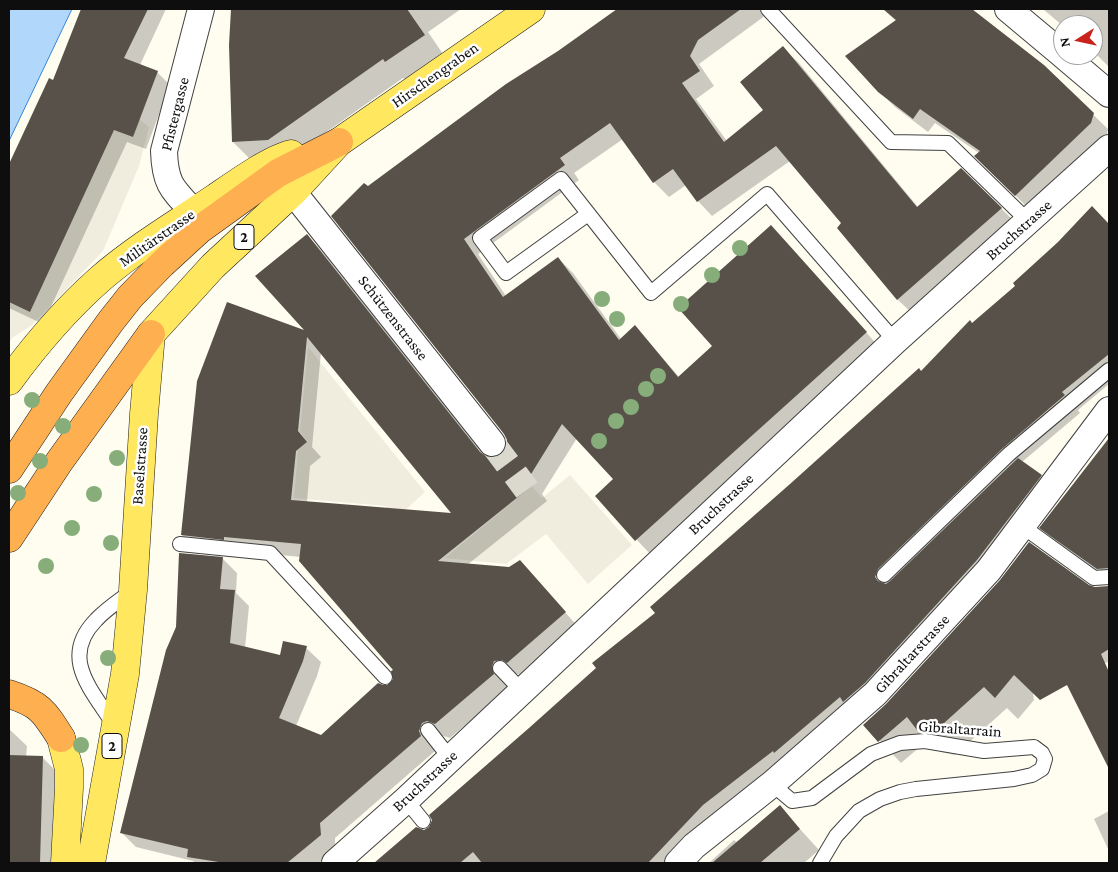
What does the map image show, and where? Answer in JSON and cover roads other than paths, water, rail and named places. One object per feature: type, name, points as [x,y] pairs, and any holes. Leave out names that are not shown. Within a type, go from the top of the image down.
[{"type":"highway","name":"2","points":[[196,221],[278,173],[339,142]]},
{"type":"highway","points":[[9,469],[59,393],[111,321],[196,221]]},
{"type":"highway","points":[[9,538],[59,462],[151,334]]},
{"type":"highway","points":[[9,694],[25,700],[43,711],[61,738]]},
{"type":"main road","name":"Hirschengraben","points":[[339,142],[531,9]]},
{"type":"main road","name":"2","points":[[151,334],[213,266],[293,192],[339,142]]},
{"type":"main road","name":"Militärstrasse","points":[[9,381],[45,334],[94,285],[144,246],[196,221]]},
{"type":"main road","name":"Baselstrasse","points":[[91,863],[125,674],[133,590],[151,334]]},
{"type":"main road","points":[[61,738],[69,769],[65,863]]},
{"type":"street","name":"Pfistergasse","points":[[196,221],[167,181],[164,168],[164,152],[201,9]]},
{"type":"street","points":[[1008,9],[1053,45]]},
{"type":"street","points":[[1076,65],[1109,94]]},
{"type":"street","name":"Bruchstrasse","points":[[335,863],[406,800],[895,341],[1109,148]]},
{"type":"street","name":"Schützenstrasse","points":[[293,192],[492,443]]},
{"type":"street","name":"Gibraltarstrasse","points":[[678,863],[694,846],[772,784],[875,694],[989,570],[1109,410]]},
{"type":"lane","points":[[768,9],[891,142],[948,143],[1028,221]]},
{"type":"lane","points":[[588,214],[506,273],[480,238],[561,179],[651,293],[767,194],[895,341]]},
{"type":"lane","points":[[884,575],[1009,454],[1109,370]]},
{"type":"lane","points":[[1022,526],[1094,578],[1109,577]]},
{"type":"lane","points":[[180,544],[270,553],[385,677]]},
{"type":"lane","points":[[116,727],[84,677],[79,662],[79,650],[83,635],[96,618],[133,590]]},
{"type":"lane","points":[[500,668],[522,691]]},
{"type":"lane","points":[[428,730],[450,758]]},
{"type":"lane","name":"Gibraltarrain","points":[[772,784],[792,801],[812,798],[871,754],[900,743],[925,741],[984,751],[1034,747],[1046,759],[1042,769],[1032,775],[1014,779],[908,790],[880,799],[860,811],[836,836],[820,863]]},
{"type":"lane","points":[[406,800],[423,820]]},
{"type":"water","points":[[9,9],[72,9],[9,141]]},
{"type":"tunnel","points":[[492,443],[527,490]]}]
